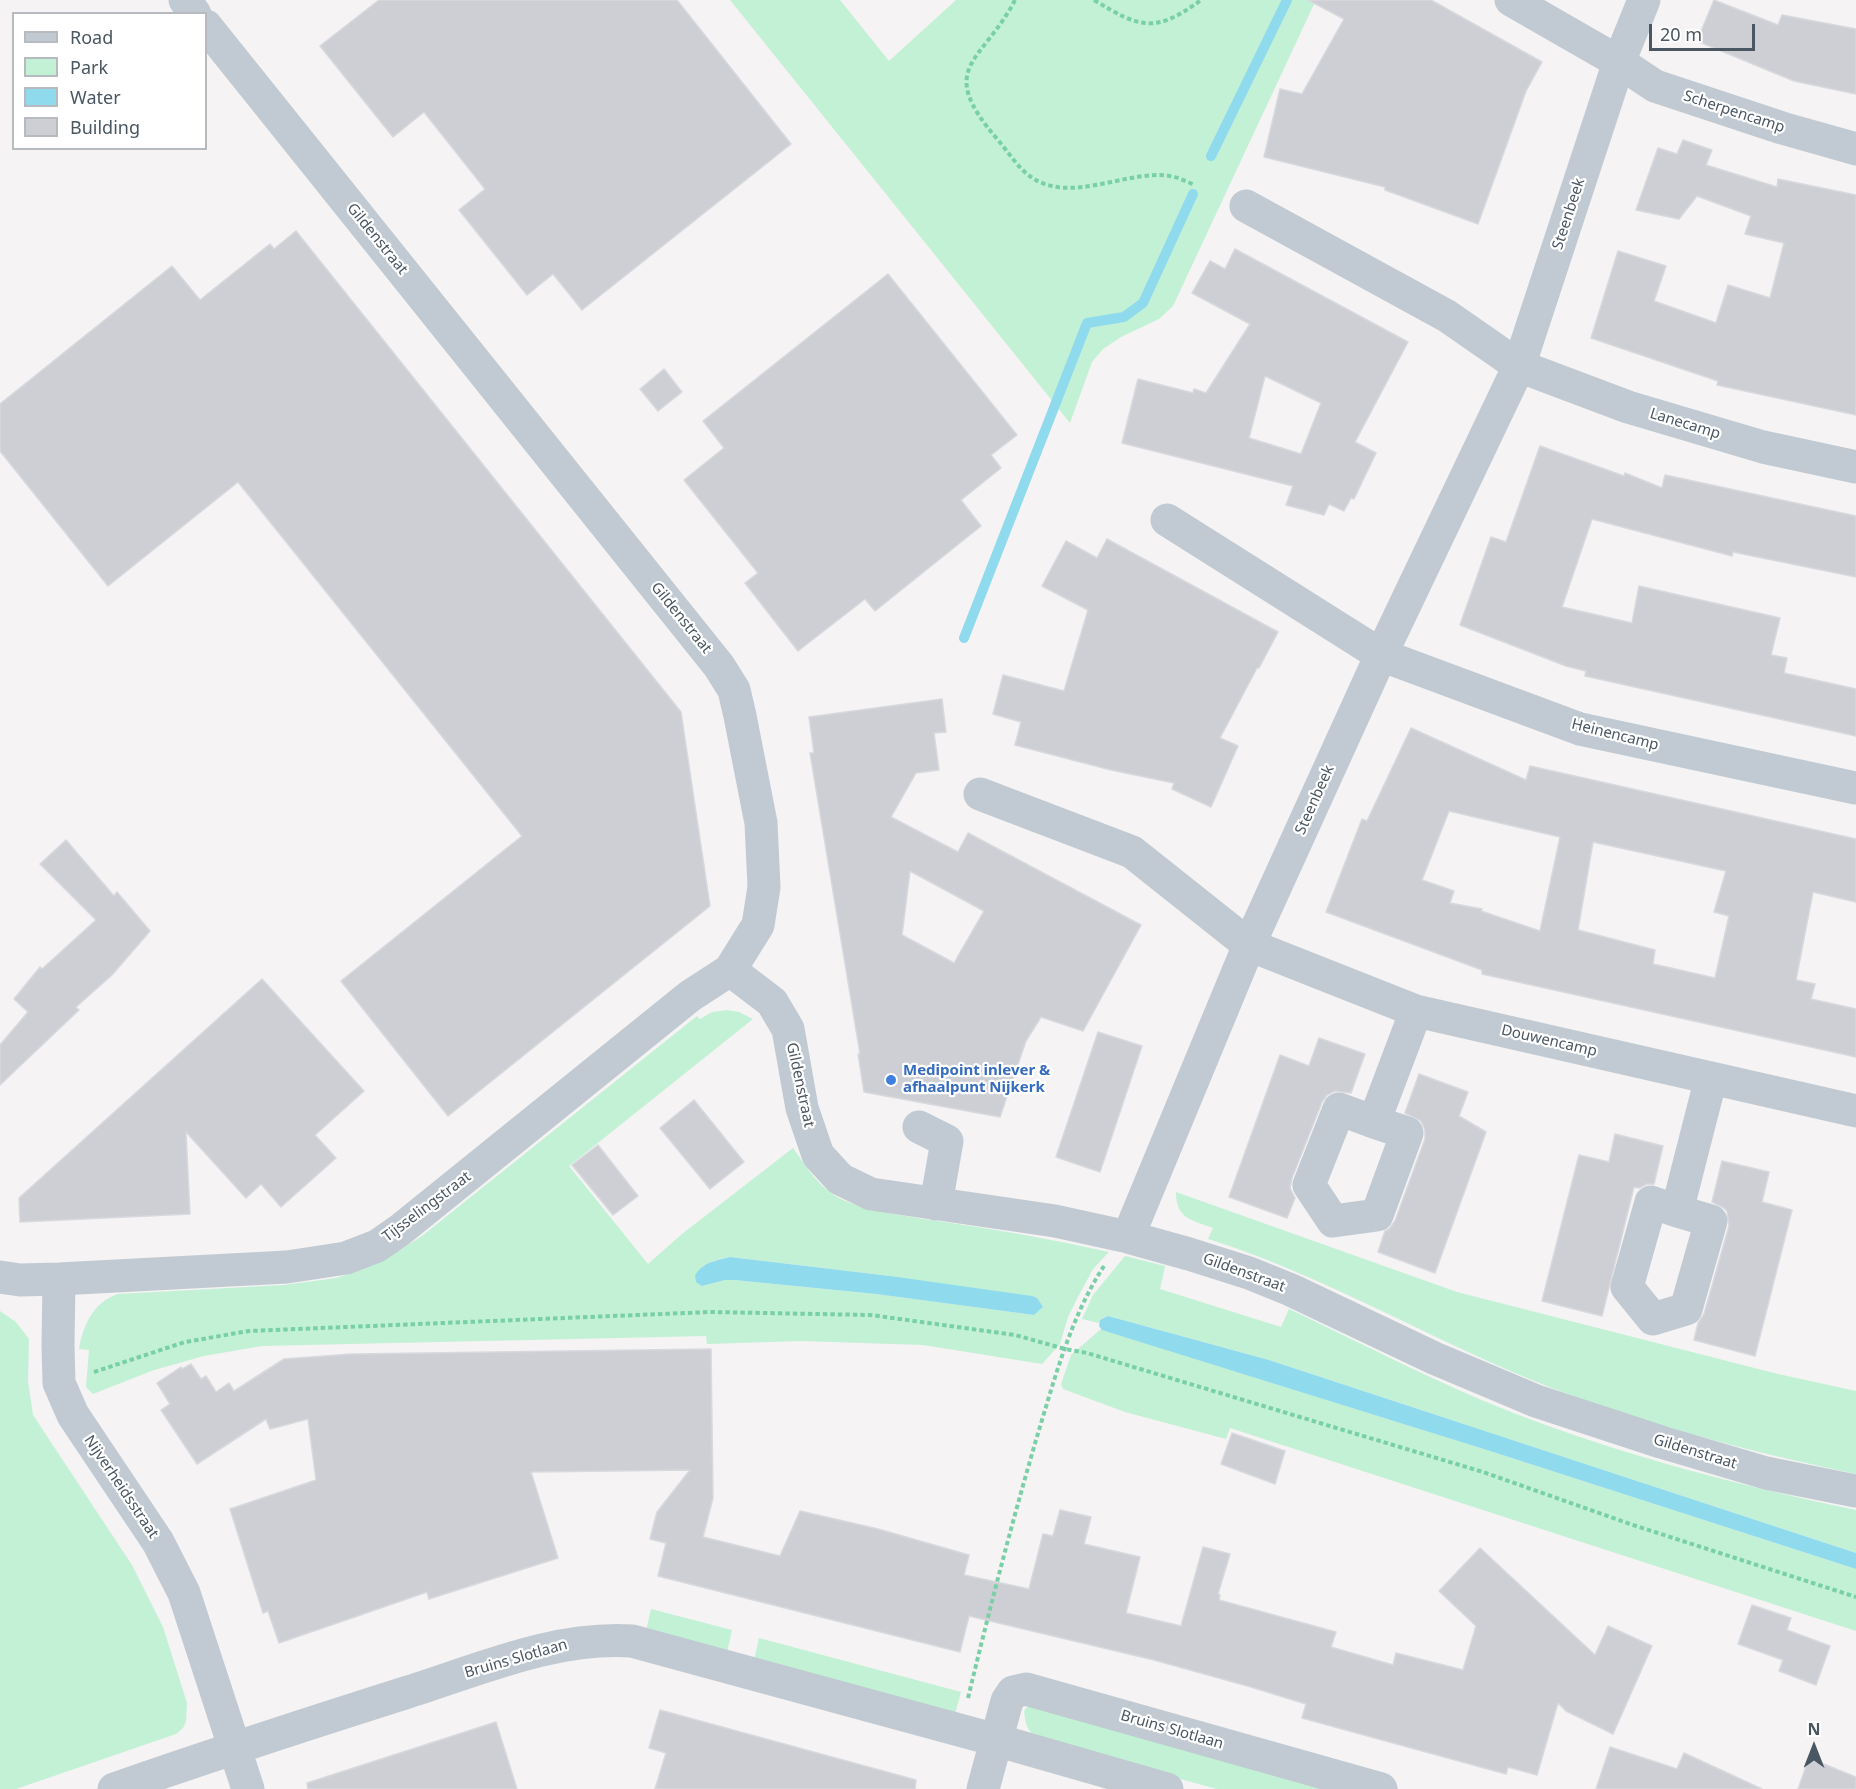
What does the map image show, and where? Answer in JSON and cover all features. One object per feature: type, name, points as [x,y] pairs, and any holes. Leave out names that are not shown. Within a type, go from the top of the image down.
[{"type":"street","points":[[184,0],[193,12]]},
{"type":"street","points":[[1511,0],[1619,62]]},
{"type":"street","name":"Steenbeek","points":[[1128,1237],[1250,945],[1381,655],[1519,366],[1619,62],[1644,0]]},
{"type":"street","name":"Gildenstraat","points":[[207,27],[719,666],[734,690],[761,823],[764,887],[758,925],[730,970],[772,1002],[788,1029],[802,1108],[818,1155],[840,1179],[871,1194],[1055,1221],[1128,1237],[1209,1260],[1291,1290],[1434,1358],[1536,1401],[1660,1442],[1766,1473],[1856,1491]]},
{"type":"street","name":"Scherpencamp","points":[[1619,62],[1655,86],[1782,128],[1856,149]]},
{"type":"street","points":[[1246,206],[1447,316],[1519,366]]},
{"type":"street","name":"Lanecamp","points":[[1519,366],[1628,407],[1752,444],[1856,467]]},
{"type":"street","points":[[1167,520],[1381,655]]},
{"type":"street","name":"Heinencamp","points":[[1381,655],[1580,729],[1856,788]]},
{"type":"street","points":[[980,794],[1132,852],[1250,945]]},
{"type":"street","name":"Douwencamp","points":[[1250,945],[1416,1011],[1856,1111]]},
{"type":"street","name":"Tijsselingstraat","points":[[59,1279],[287,1268],[346,1258],[376,1246],[436,1202],[690,996],[730,970]]},
{"type":"street","points":[[1374,1122],[1416,1011]]},
{"type":"street","points":[[1677,1211],[1711,1078]]},
{"type":"street","points":[[919,1127],[947,1141],[936,1204]]},
{"type":"street","points":[[0,1277],[20,1280],[59,1279]]},
{"type":"street","name":"Nijverheidsstraat","points":[[59,1279],[59,1383],[73,1415],[158,1542],[184,1593],[248,1789]]},
{"type":"street","name":"Bruins Slotlaan","points":[[114,1789],[235,1747],[539,1650],[608,1640],[632,1641],[1167,1789]]},
{"type":"street","name":"Bruins Slotlaan","points":[[996,1740],[1007,1701],[1013,1692],[1026,1689],[1382,1789]]},
{"type":"street","points":[[983,1789],[996,1740]]},
{"type":"path","points":[[1015,0],[1007,15],[970,63],[965,82],[968,97],[992,132],[1030,177],[1057,187],[1100,184],[1156,175],[1171,176],[1195,185]]},
{"type":"path","points":[[1094,0],[1117,14],[1150,24],[1168,21],[1201,0]]},
{"type":"path","points":[[961,1731],[995,1584],[1014,1514],[1065,1349],[1077,1314],[1089,1291],[1104,1267],[1128,1237]]},
{"type":"path","points":[[59,1383],[185,1342],[249,1331],[710,1312],[871,1315],[1015,1335],[1087,1353],[1483,1473],[1641,1528],[1856,1597]]},
{"type":"green space","points":[[730,0],[840,0],[889,61],[956,0],[1316,0],[1173,306],[1159,319],[1121,337],[1103,349],[1092,362],[1070,423]]},
{"type":"green space","points":[[727,1010],[739,1012],[753,1019],[569,1166],[648,1264],[682,1234],[793,1148],[813,1176],[825,1188],[851,1203],[894,1214],[1030,1236],[1109,1252],[1093,1269],[1079,1295],[1068,1317],[1060,1344],[1042,1364],[923,1345],[801,1341],[707,1344],[706,1336],[262,1346],[204,1356],[154,1370],[93,1394],[86,1387],[89,1350],[79,1349],[81,1340],[91,1316],[109,1298],[118,1294],[284,1285],[336,1278],[361,1270],[390,1256],[422,1236],[697,1016],[700,1019],[712,1012]],"holes":[[[730,1257],[890,1276],[1043,1307],[1034,1315],[876,1294],[734,1280],[702,1286],[702,1267],[716,1260]]]},
{"type":"green space","points":[[1176,1192],[1457,1292],[1778,1374],[1856,1391],[1856,1474],[1679,1431],[1593,1403],[1508,1370],[1322,1283],[1208,1239],[1213,1228],[1192,1220],[1182,1213]]},
{"type":"green space","points":[[1125,1256],[1165,1266],[1160,1289],[1281,1327],[1289,1309],[1455,1388],[1553,1428],[1682,1468],[1769,1491],[1856,1510],[1856,1553],[1269,1360],[1108,1316],[1099,1323],[1082,1319],[1093,1295]]},
{"type":"green space","points":[[0,1311],[16,1322],[29,1339],[28,1381],[33,1415],[132,1565],[163,1627],[187,1703],[186,1722],[176,1734],[16,1789],[0,1789]]},
{"type":"green space","points":[[1101,1329],[1856,1569],[1856,1631],[1230,1428],[1226,1439],[1125,1412],[1063,1389],[1061,1384],[1071,1355]]},
{"type":"green space","points":[[651,1609],[732,1630],[727,1653],[646,1631]]},
{"type":"green space","points":[[759,1638],[961,1692],[955,1714],[754,1660]]},
{"type":"green space","points":[[1030,1704],[1354,1789],[1217,1789],[1047,1743],[1032,1734],[1027,1727],[1024,1711]]},
{"type":"water","points":[[730,1257],[1032,1296],[1037,1298],[1043,1307],[1034,1315],[876,1294],[734,1280],[702,1286],[696,1282],[695,1276],[701,1268]]},
{"type":"water","points":[[1108,1316],[1269,1360],[1856,1553],[1856,1569],[1490,1451],[1102,1330],[1099,1326],[1100,1320]]},
{"type":"building","points":[[379,0],[677,0],[791,144],[582,310],[553,274],[527,295],[459,210],[485,189],[424,112],[393,137],[320,46]]},
{"type":"building","points":[[1308,0],[1431,0],[1542,62],[1526,91],[1478,224],[1385,190],[1385,187],[1264,157],[1280,89],[1302,94],[1344,19]]},
{"type":"building","points":[[1714,0],[1778,25],[1782,15],[1856,29],[1856,94],[1794,81],[1697,41]]},
{"type":"building","points":[[1683,140],[1712,150],[1706,165],[1777,187],[1778,179],[1856,195],[1856,415],[1717,385],[1718,381],[1591,338],[1618,251],[1666,266],[1654,301],[1716,323],[1728,285],[1770,298],[1784,243],[1745,234],[1751,216],[1697,196],[1679,219],[1636,210],[1658,148],[1677,154]]},
{"type":"building","points":[[296,231],[681,712],[710,906],[448,1116],[341,981],[522,836],[238,482],[108,586],[0,451],[0,404],[172,266],[200,300],[270,244],[274,249]]},
{"type":"building","points":[[1235,249],[1408,342],[1355,442],[1376,453],[1354,499],[1351,498],[1344,511],[1329,504],[1324,515],[1286,505],[1293,486],[1122,443],[1138,379],[1193,393],[1194,389],[1206,393],[1250,324],[1192,293],[1210,261],[1225,269]],"holes":[[[1265,376],[1321,403],[1301,454],[1249,438]]]},
{"type":"building","points":[[888,274],[1017,435],[991,455],[1001,468],[961,500],[981,526],[875,611],[865,599],[798,651],[745,583],[758,573],[684,480],[724,448],[703,421]]},
{"type":"building","points":[[664,369],[682,392],[658,411],[640,389]]},
{"type":"building","points":[[1540,446],[1624,476],[1625,473],[1662,488],[1665,475],[1856,516],[1856,577],[1733,552],[1732,556],[1592,519],[1562,607],[1632,623],[1639,586],[1780,618],[1771,655],[1787,658],[1784,673],[1856,689],[1856,736],[1585,676],[1586,671],[1566,666],[1460,625],[1491,537],[1506,542]]},
{"type":"building","points":[[1107,539],[1278,632],[1220,738],[1238,746],[1211,807],[1172,789],[1174,783],[1111,770],[1015,745],[1021,722],[993,714],[1003,675],[1064,691],[1088,610],[1042,586],[1066,541],[1097,558]]},
{"type":"building","points":[[942,699],[946,732],[934,733],[939,770],[916,773],[891,817],[958,852],[968,833],[1141,925],[1083,1031],[1041,1017],[1026,1041],[1000,1117],[864,1092],[858,1054],[860,1054],[810,753],[814,753],[809,717]],"holes":[[[910,871],[984,911],[954,963],[902,935]]]},
{"type":"building","points":[[1411,728],[1526,780],[1530,766],[1856,839],[1856,902],[1813,892],[1796,980],[1815,984],[1811,999],[1856,1009],[1856,1057],[1482,974],[1482,970],[1326,912],[1362,819],[1367,821]],"holes":[[[1449,811],[1560,837],[1540,931],[1481,911],[1482,909],[1450,903],[1454,891],[1422,880]],[[1593,842],[1726,871],[1714,912],[1729,916],[1715,978],[1653,964],[1655,950],[1578,930]]]},
{"type":"building","points":[[66,840],[114,896],[117,892],[150,931],[112,975],[76,1007],[79,1010],[0,1085],[0,1045],[28,1012],[14,999],[40,967],[42,969],[96,920],[40,864]]},
{"type":"building","points":[[262,979],[364,1091],[315,1135],[336,1158],[281,1207],[261,1184],[246,1198],[186,1132],[190,1214],[20,1222],[19,1198]]},
{"type":"building","points":[[1098,1032],[1142,1046],[1100,1172],[1056,1157]]},
{"type":"building","points":[[1319,1038],[1365,1054],[1351,1093],[1335,1091],[1327,1095],[1322,1102],[1292,1178],[1290,1188],[1295,1198],[1287,1218],[1229,1197],[1280,1055],[1309,1066]]},
{"type":"building","points":[[1419,1074],[1468,1092],[1459,1116],[1486,1132],[1435,1273],[1378,1252],[1385,1231],[1395,1221],[1425,1139],[1425,1130],[1421,1121],[1405,1113]]},
{"type":"building","points":[[694,1100],[744,1162],[710,1189],[660,1128]]},
{"type":"building","points":[[1615,1134],[1663,1146],[1654,1184],[1634,1187],[1602,1316],[1542,1301],[1579,1155],[1609,1162]]},
{"type":"building","points":[[598,1145],[638,1196],[613,1215],[572,1165]]},
{"type":"building","points":[[1722,1161],[1769,1172],[1762,1202],[1792,1210],[1755,1356],[1694,1340],[1698,1323],[1704,1314],[1729,1226],[1727,1211],[1712,1202]]},
{"type":"building","points":[[711,1349],[713,1498],[703,1537],[780,1556],[800,1511],[878,1529],[969,1555],[964,1575],[1029,1589],[1043,1534],[1053,1536],[1060,1510],[1091,1517],[1084,1544],[1140,1557],[1126,1613],[1181,1626],[1203,1547],[1230,1554],[1218,1594],[1220,1595],[1219,1600],[1336,1632],[1331,1647],[1393,1665],[1396,1653],[1463,1670],[1476,1626],[1439,1591],[1480,1548],[1595,1655],[1608,1626],[1652,1646],[1613,1734],[1566,1711],[1558,1703],[1537,1775],[1508,1767],[1506,1774],[1302,1718],[1306,1704],[1251,1687],[1154,1660],[969,1616],[960,1652],[658,1576],[666,1543],[650,1539],[657,1512],[690,1470],[531,1472],[558,1558],[429,1599],[427,1592],[279,1643],[268,1611],[263,1613],[230,1509],[316,1480],[308,1419],[270,1429],[266,1419],[197,1464],[161,1410],[170,1404],[157,1383],[181,1367],[182,1369],[191,1364],[201,1379],[206,1376],[216,1392],[229,1383],[234,1391],[284,1359],[352,1354]]},
{"type":"building","points":[[1232,1433],[1285,1451],[1275,1484],[1221,1464]]},
{"type":"building","points":[[1752,1605],[1791,1618],[1787,1630],[1830,1646],[1816,1685],[1779,1671],[1783,1660],[1738,1644]]},
{"type":"building","points":[[660,1710],[916,1780],[915,1789],[655,1789],[666,1753],[649,1748]]},
{"type":"building","points":[[496,1722],[517,1789],[308,1789],[307,1783]]},
{"type":"building","points":[[1610,1747],[1677,1769],[1684,1753],[1762,1789],[1596,1789]]},
{"type":"building","points":[[1809,1758],[1856,1777],[1856,1789],[1798,1789]]},
{"type":"waterway","points":[[1211,156],[1287,0]]},
{"type":"waterway","points":[[964,638],[1087,323],[1124,317],[1143,303],[1193,194]]},
{"type":"place","name":"Medipoint inlever & afhaalpunt Nijkerk","points":[[891,1080]]}]
